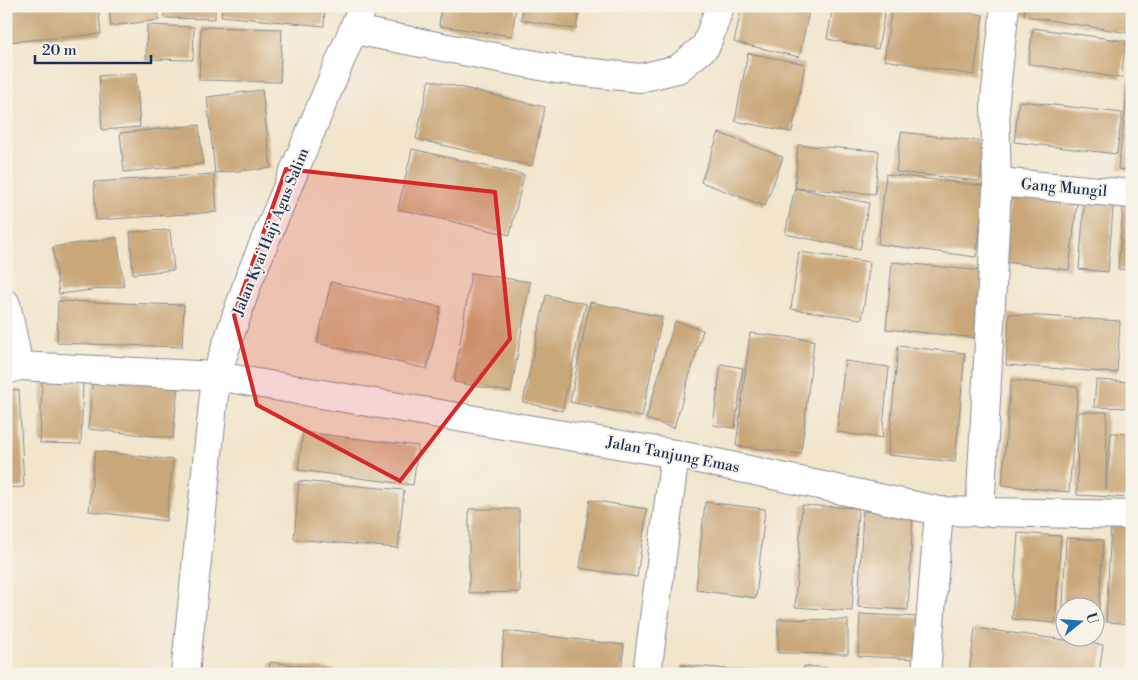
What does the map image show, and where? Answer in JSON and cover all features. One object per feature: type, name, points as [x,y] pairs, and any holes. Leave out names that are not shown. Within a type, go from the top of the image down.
[{"type":"street","points":[[358,18],[556,69],[640,78],[678,69],[706,46],[720,6]]},
{"type":"street","points":[[980,513],[997,182],[995,100],[1005,6]]},
{"type":"street","name":"Jalan Kyai Haji Agus Salim","points":[[185,674],[216,376],[248,279],[358,18]]},
{"type":"street","name":"Gang Mungil","points":[[997,182],[1132,194]]},
{"type":"street","points":[[6,304],[13,368]]},
{"type":"street","name":"Jalan Tanjung Emas","points":[[13,368],[216,376],[675,454],[939,511],[1132,515]]},
{"type":"street","points":[[647,674],[675,454]]},
{"type":"street","points":[[926,674],[939,511]]},
{"type":"highlighted area","points":[[286,169],[495,192],[510,339],[400,481],[257,405],[234,315]]},
{"type":"building","points":[[6,6],[98,6],[101,34],[6,42]]},
{"type":"building","points":[[109,6],[157,6],[159,20],[111,26]]},
{"type":"building","points":[[164,6],[215,6],[215,19],[164,18]]},
{"type":"building","points":[[222,6],[325,6],[324,26],[221,16]]},
{"type":"building","points":[[441,6],[516,6],[512,36],[439,26]]},
{"type":"building","points":[[523,6],[580,6],[576,29],[521,20]]},
{"type":"building","points":[[742,6],[810,7],[799,57],[734,42]]},
{"type":"building","points":[[833,6],[886,6],[878,49],[827,39]]},
{"type":"building","points":[[892,6],[933,6],[983,15],[974,75],[884,60]]},
{"type":"building","points":[[1025,6],[1132,6],[1129,33],[1024,16]]},
{"type":"building","points":[[147,25],[194,27],[193,60],[146,59]]},
{"type":"building","points":[[201,27],[282,29],[280,82],[199,80]]},
{"type":"building","points":[[1033,28],[1126,41],[1121,78],[1028,64]]},
{"type":"building","points":[[748,53],[805,64],[792,132],[735,121]]},
{"type":"building","points":[[136,73],[140,127],[102,130],[99,76]]},
{"type":"building","points":[[1129,78],[1132,79],[1132,171],[1118,169]]},
{"type":"building","points":[[429,80],[545,107],[532,166],[416,139]]},
{"type":"building","points":[[262,90],[271,168],[215,173],[207,97]]},
{"type":"building","points":[[1019,101],[1122,113],[1117,154],[1014,142]]},
{"type":"building","points":[[199,125],[203,164],[124,172],[120,133]]},
{"type":"building","points":[[901,132],[985,142],[980,181],[896,172]]},
{"type":"building","points":[[719,133],[783,157],[765,206],[701,182]]},
{"type":"building","points":[[798,145],[879,151],[875,194],[795,188]]},
{"type":"building","points":[[412,149],[524,175],[510,235],[398,209]]},
{"type":"building","points":[[214,174],[217,212],[96,220],[94,182]]},
{"type":"building","points":[[886,174],[985,186],[976,257],[878,244]]},
{"type":"building","points":[[1013,187],[1078,195],[1069,270],[1004,262]]},
{"type":"building","points":[[795,188],[869,203],[860,249],[785,234]]},
{"type":"building","points":[[1085,194],[1114,196],[1108,272],[1079,269]]},
{"type":"building","points":[[1124,196],[1132,197],[1132,270],[1118,269]]},
{"type":"building","points":[[170,230],[174,270],[133,274],[130,232]]},
{"type":"building","points":[[117,238],[124,286],[59,294],[53,247]]},
{"type":"building","points":[[799,252],[870,262],[862,319],[791,309]]},
{"type":"building","points":[[892,262],[983,271],[978,338],[886,329]]},
{"type":"building","points":[[471,273],[530,282],[511,392],[454,382]]},
{"type":"building","points":[[331,282],[441,307],[427,369],[317,343]]},
{"type":"building","points":[[546,295],[586,304],[562,411],[523,402]]},
{"type":"building","points":[[58,301],[184,305],[182,347],[57,343]]},
{"type":"building","points":[[590,302],[662,317],[642,417],[570,402]]},
{"type":"building","points":[[1009,314],[1120,321],[1117,373],[1006,365]]},
{"type":"building","points":[[675,321],[703,330],[674,428],[646,419]]},
{"type":"building","points":[[750,333],[814,340],[801,454],[736,446]]},
{"type":"building","points":[[898,346],[965,353],[955,462],[888,455]]},
{"type":"building","points":[[845,361],[889,367],[882,438],[837,432]]},
{"type":"building","points":[[721,364],[743,368],[735,428],[713,425]]},
{"type":"building","points":[[93,376],[178,385],[173,438],[88,429]]},
{"type":"building","points":[[1011,380],[1078,387],[1069,492],[1002,485]]},
{"type":"building","points":[[1096,380],[1132,382],[1132,408],[1094,407]]},
{"type":"building","points":[[42,381],[83,382],[81,444],[40,443]]},
{"type":"building","points":[[6,390],[19,390],[24,487],[6,488]]},
{"type":"building","points":[[1078,412],[1107,412],[1106,489],[1111,433],[1132,434],[1132,498],[1077,495]]},
{"type":"building","points":[[303,432],[418,446],[413,485],[298,470]]},
{"type":"building","points":[[95,451],[173,460],[166,521],[89,511]]},
{"type":"building","points":[[299,481],[404,490],[398,548],[294,539]]},
{"type":"building","points":[[590,500],[647,509],[637,577],[580,568]]},
{"type":"building","points":[[705,502],[765,509],[756,598],[696,590]]},
{"type":"building","points":[[802,505],[858,508],[852,611],[795,607]]},
{"type":"building","points":[[469,509],[519,509],[520,592],[469,593]]},
{"type":"building","points":[[863,511],[913,514],[908,610],[858,607]]},
{"type":"building","points":[[1111,524],[1132,525],[1132,624],[1106,622]]},
{"type":"building","points":[[1018,533],[1061,536],[1055,623],[1012,619]]},
{"type":"building","points":[[1066,538],[1103,540],[1100,598],[1063,598]]},
{"type":"building","points":[[860,614],[920,617],[918,659],[858,656]]},
{"type":"building","points":[[778,619],[848,620],[848,654],[778,653]]},
{"type":"building","points":[[975,628],[1056,639],[1056,648],[1103,648],[1099,674],[969,674]]},
{"type":"building","points":[[505,631],[624,645],[621,674],[500,674]]},
{"type":"building","points":[[270,662],[360,673],[360,674],[269,674]]},
{"type":"building","points":[[682,665],[763,672],[763,674],[681,674]]},
{"type":"building","points":[[804,666],[887,672],[887,674],[803,674]]}]
